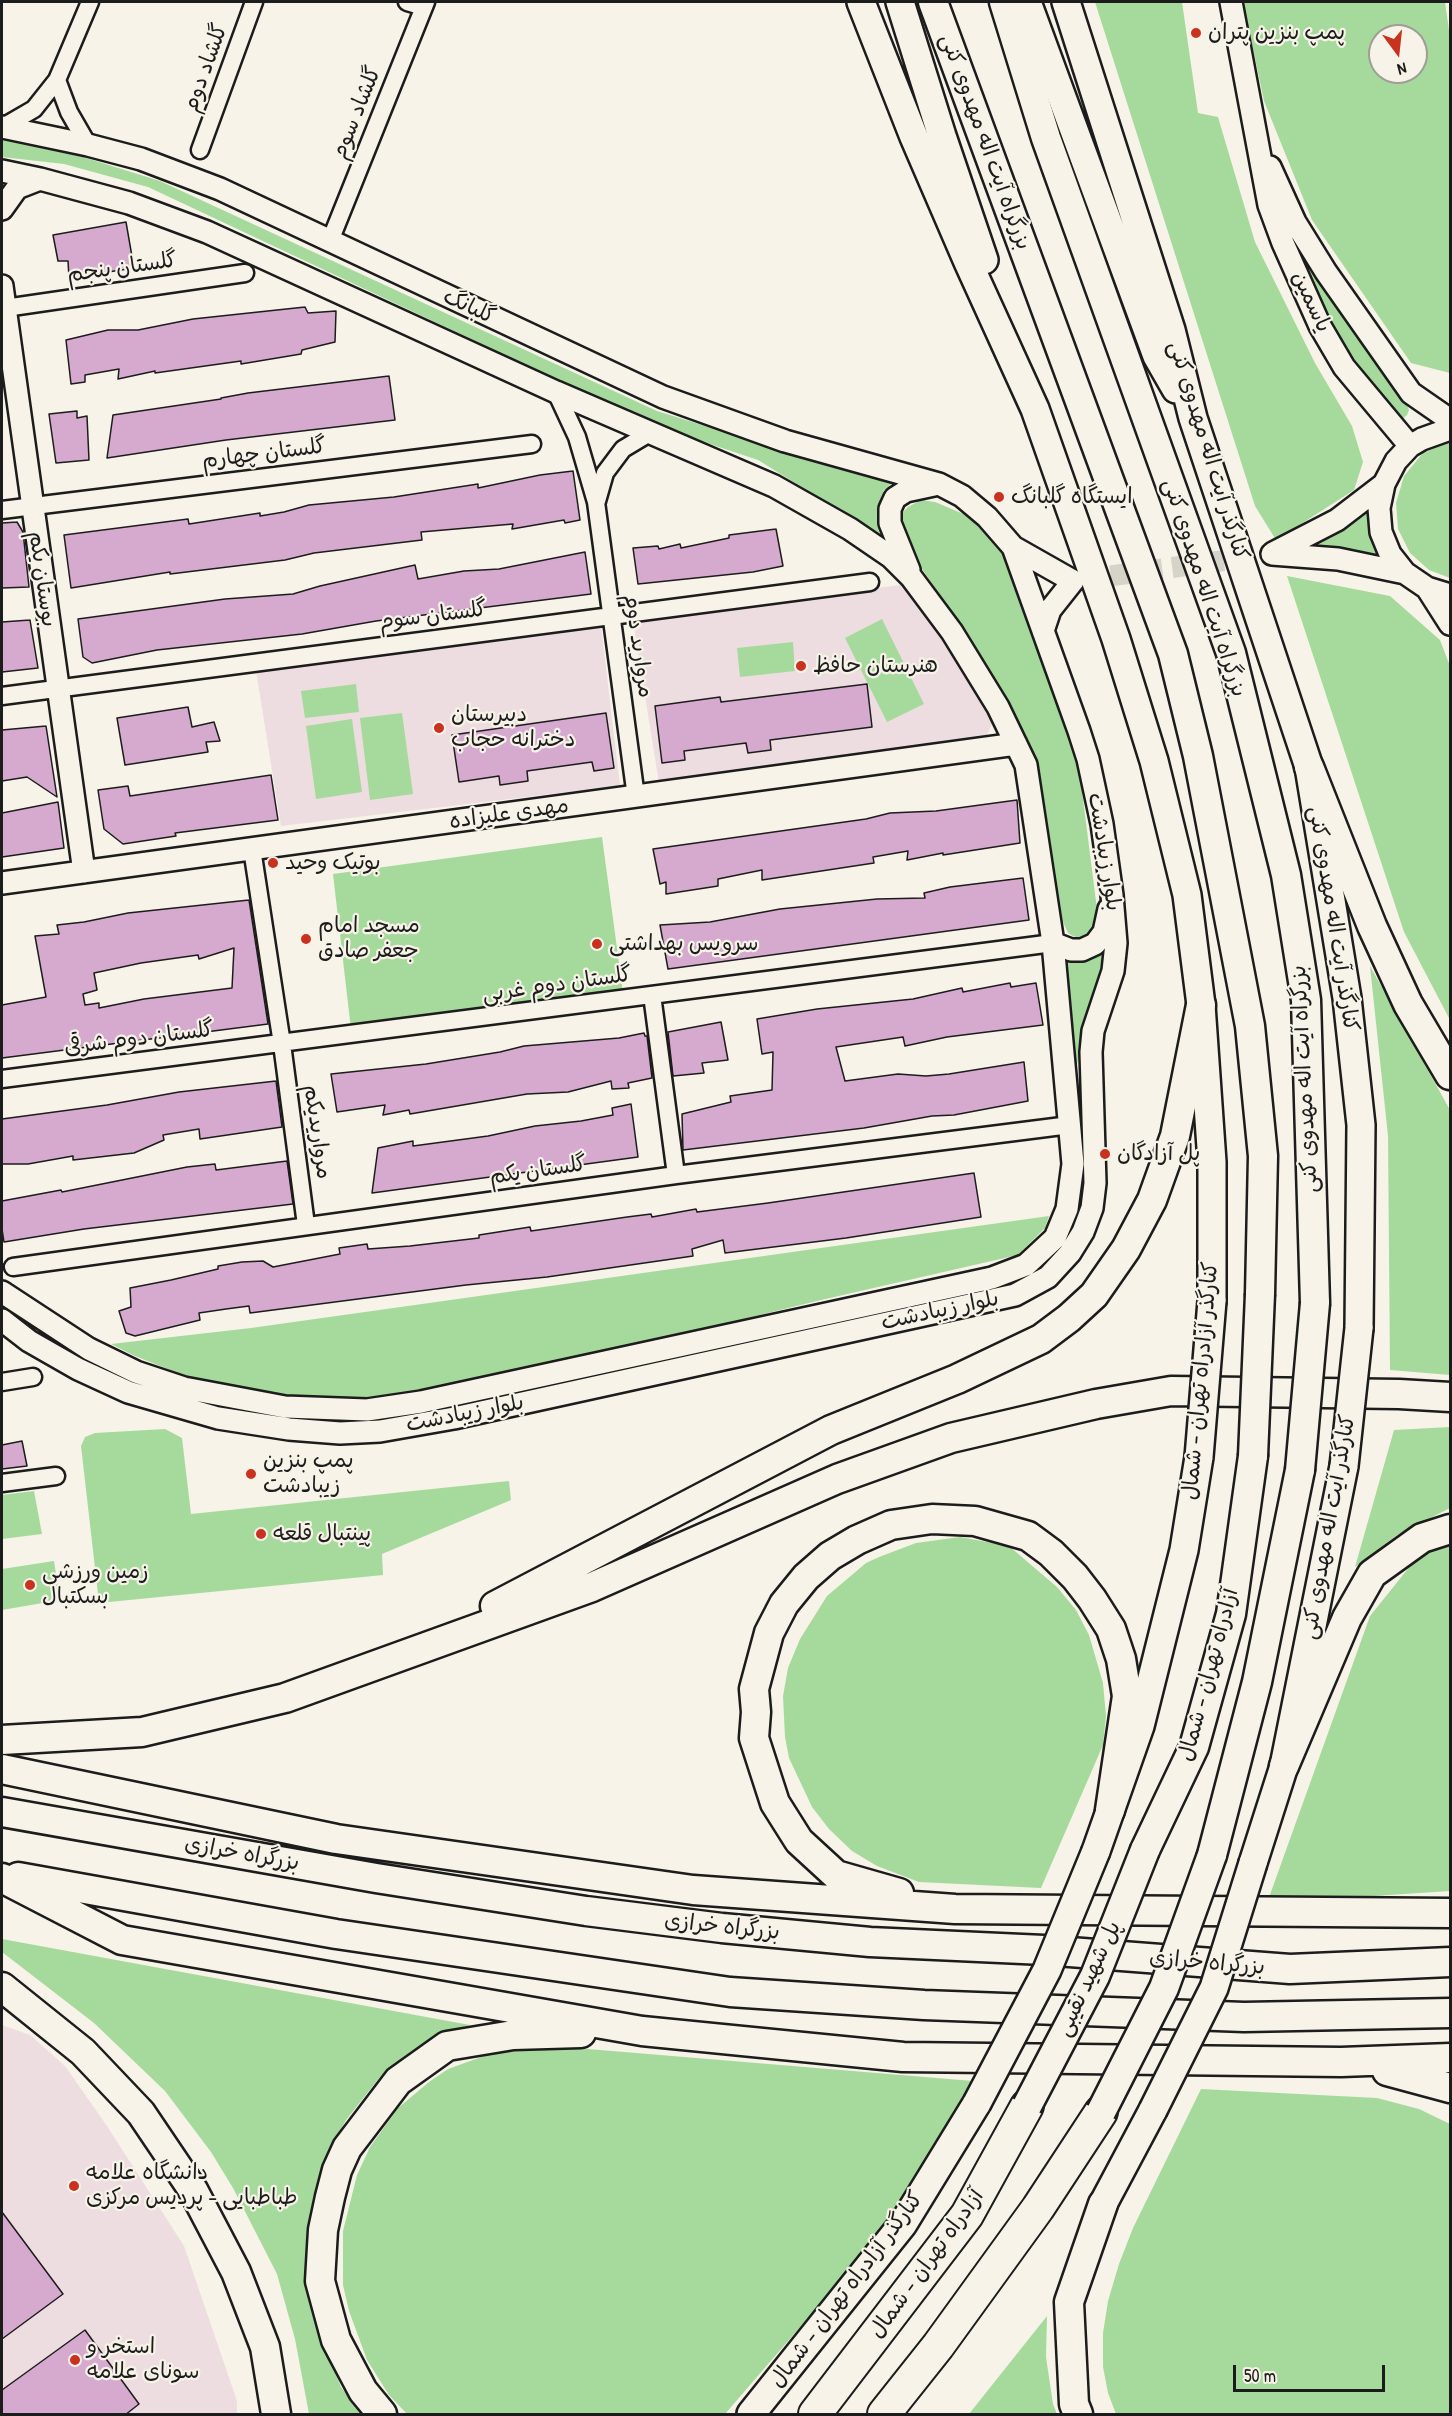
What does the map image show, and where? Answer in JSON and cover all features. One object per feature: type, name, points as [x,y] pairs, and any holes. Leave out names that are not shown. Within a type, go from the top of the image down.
[{"type":"highway","name":"بزرگراه آیت اله مهدوی کنی","points":[[933,2],[1173,654],[1198,756],[1250,1026],[1263,1156],[1253,1456]]},
{"type":"highway","name":"بزرگراه آیت اله مهدوی کنی","points":[[1004,2],[1046,138],[1231,653],[1286,875],[1306,1000],[1315,1302],[1300,1470]]},
{"type":"highway","points":[[1310,767],[1372,926],[1408,1004],[1450,1075]]},
{"type":"highway","points":[[381,1665],[632,1536],[831,1430],[957,1379],[1041,1339],[1069,1318],[1094,1295],[1126,1249],[1152,1200],[1175,1136],[1201,1005]]},
{"type":"highway","points":[[2,1740],[142,1732],[285,1698],[592,1587],[837,1479],[951,1438],[1096,1404],[1171,1391],[1399,1394],[1450,1397]]},
{"type":"highway","name":"آزادراه تهران - شمال","points":[[1146,1850],[1194,1747],[1231,1614],[1253,1456]]},
{"type":"highway","name":"آزادراه تهران - شمال","points":[[1101,2112],[1164,1988],[1212,1855],[1257,1682],[1300,1470]]},
{"type":"highway","points":[[955,1909],[836,1875],[799,1841],[775,1803],[754,1738],[756,1712],[754,1689],[769,1633],[784,1604],[806,1577],[830,1556],[857,1540],[891,1525],[932,1519],[975,1521],[1028,1536],[1051,1553],[1075,1577],[1092,1599],[1111,1629],[1121,1659],[1128,1696],[1110,1810]]},
{"type":"highway","points":[[1284,1766],[1347,1618],[1372,1574],[1422,1538],[1450,1529]]},
{"type":"highway","points":[[2,1769],[336,1839],[693,1890],[955,1909],[1450,1913]]},
{"type":"highway","name":"بزرگراه خرازی","points":[[2,1812],[376,1878],[586,1911],[722,1928],[870,1942],[1044,1950],[1290,1969],[1450,1962]]},
{"type":"highway","name":"پل شهید نقیبی","points":[[1027,2106],[1095,1976],[1146,1850]]},
{"type":"highway","points":[[2,1876],[336,1934],[730,1992],[924,2005],[1244,2017],[1450,2013]]},
{"type":"highway","points":[[2,1876],[122,1940],[642,2031],[903,2057],[1341,2062],[1450,2058]]},
{"type":"highway","points":[[2,1987],[84,2052],[141,2113],[193,2190],[236,2272],[264,2347],[276,2415]]},
{"type":"highway","points":[[382,2415],[363,2391],[336,2340],[320,2281],[323,2230],[330,2197],[347,2148],[398,2080],[447,2046],[513,2035],[642,2031]]},
{"type":"highway","points":[[1341,2062],[1405,2074],[1450,2088]]},
{"type":"highway","name":"آزادراه تهران - شمال","points":[[815,2415],[967,2215],[1027,2106]]},
{"type":"highway","points":[[884,2415],[938,2346],[1038,2208],[1101,2112]]},
{"type":"highway","points":[[1078,2415],[1074,2404],[1069,2302],[1103,2204]]},
{"type":"main road","points":[[861,2],[914,137],[1035,409]]},
{"type":"main road","points":[[900,2],[942,136],[1116,639],[1154,760],[1187,895],[1201,1005]]},
{"type":"main road","points":[[1027,2],[1157,356],[1194,418]]},
{"type":"main road","name":"کنارگذر آیت اله مهدوی کنی","points":[[1066,2],[1171,330],[1194,418],[1310,767],[1347,998],[1361,1125],[1359,1328],[1344,1466],[1284,1766],[1214,1988],[1103,2204]]},
{"type":"main road","name":"کنارگذر آزادراه تهران - شمال","points":[[1096,1851],[1146,1704],[1184,1550],[1199,1457],[1212,1301],[1212,1162],[1201,1005]]},
{"type":"main road","name":"پل شهید نقیبی","points":[[977,2103],[1047,1970],[1096,1851]]},
{"type":"main road","name":"کنارگذر آزادراه تهران - شمال","points":[[751,2415],[903,2224],[977,2103]]},
{"type":"street","points":[[2,127],[34,109],[57,80],[90,2]]},
{"type":"street","name":"گلشاد دوم","points":[[200,150],[254,2]]},
{"type":"street","points":[[407,2],[425,4]]},
{"type":"street","name":"یاسمین","points":[[1232,2],[1269,205],[1320,326],[1344,367],[1410,446]]},
{"type":"street","name":"گلشاد سوم","points":[[330,241],[425,4]]},
{"type":"street","points":[[57,80],[69,112],[88,145]]},
{"type":"street","name":"گلبانگ","points":[[2,127],[141,159],[220,189],[663,397],[785,441],[939,484]]},
{"type":"street","name":"یاسمین","points":[[1256,137],[1294,222],[1326,272],[1411,393],[1450,420]]},
{"type":"street","name":"گلبانگ","points":[[2,171],[129,203],[207,232],[648,434],[774,486],[850,530],[891,557],[911,577]]},
{"type":"street","points":[[2,209],[17,188],[40,179]]},
{"type":"street","name":"گلستان پنجم","points":[[4,319],[245,273]]},
{"type":"street","name":"بوستان یکم","points":[[2,286],[4,319],[84,872]]},
{"type":"street","name":"مروارید دوم","points":[[556,392],[577,437],[596,502],[636,796]]},
{"type":"street","points":[[1450,429],[1431,435],[1410,446],[1396,461],[1384,484],[1379,508],[1381,532],[1390,554],[1405,573],[1427,588],[1450,595]]},
{"type":"street","name":"مروارید دوم","points":[[596,502],[605,473],[623,449],[648,434]]},
{"type":"street","name":"گلستان چهارم","points":[[2,510],[532,444]]},
{"type":"street","points":[[911,577],[890,523],[890,510],[895,498],[906,491],[939,484]]},
{"type":"street","name":"بلوار زیبادشت","points":[[2,1320],[29,1341],[78,1370],[128,1392],[219,1418],[290,1429],[340,1433],[380,1431],[454,1418],[1015,1295],[1048,1277],[1070,1253],[1083,1232],[1092,1208],[1095,1172],[1091,1053],[1093,1031],[1113,971],[1116,943],[1112,895],[1102,824],[1089,759],[1012,547],[987,517],[962,496],[939,484]]},
{"type":"street","points":[[1384,484],[1337,520],[1272,554],[1338,560],[1405,573]]},
{"type":"street","points":[[1012,547],[1073,581],[1050,610],[1043,631]]},
{"type":"street","name":"بلوار زیبادشت","points":[[2,1292],[89,1349],[136,1372],[184,1388],[285,1407],[367,1410],[421,1402],[992,1278],[1026,1265],[1055,1238],[1067,1209],[1073,1164],[1053,943],[1026,765],[998,707],[958,641],[911,577]]},
{"type":"street","name":"گلستان سوم","points":[[2,696],[870,582]]},
{"type":"street","points":[[1427,588],[1450,624]]},
{"type":"street","name":"مهدی علیزاده","points":[[2,884],[1016,744]]},
{"type":"street","name":"مرواریدیکم","points":[[252,849],[282,1044],[306,1225]]},
{"type":"street","points":[[1053,943],[1071,950],[1082,950],[1095,944],[1104,932],[1112,895]]},
{"type":"street","name":"گلستان دوم غربی","points":[[282,1044],[1053,943]]},
{"type":"street","points":[[652,995],[676,1175]]},
{"type":"street","name":"گلستان دوم شرقی","points":[[2,1079],[282,1044]]},
{"type":"street","name":"گلستان یکم","points":[[13,1267],[676,1175],[1070,1125]]},
{"type":"street","points":[[2,1382],[33,1377]]},
{"type":"street","points":[[2,1483],[56,1476]]},
{"type":"shaded area","name":"هنرستان حافظ","points":[[907,584],[992,711],[993,722],[986,737],[659,783],[633,621]]},
{"type":"shaded area","name":"دبیرستان دخترانه حجاب","points":[[601,626],[620,786],[281,826],[256,671]]},
{"type":"shaded area","name":"دانشگاه علامه طباطبایی - پردیس مرکزی","points":[[2,2025],[30,2035],[65,2066],[107,2126],[184,2246],[237,2401],[237,2414],[2,2414]]},
{"type":"green space","points":[[1095,2],[1182,2],[1198,113],[1218,117],[1255,242],[1315,363],[1352,426],[1363,462],[1354,490],[1276,540],[1255,506]]},
{"type":"green space","points":[[1243,2],[1445,2],[1450,37],[1450,373],[1411,363],[1312,220],[1264,101]]},
{"type":"green space","points":[[2,140],[83,157],[160,181],[657,411],[815,460],[896,480],[884,490],[879,503],[877,515],[884,538],[758,460],[656,426],[148,187],[64,164],[2,157]]},
{"type":"green space","points":[[1272,189],[1400,390],[1409,410],[1401,420],[1384,406],[1329,330]]},
{"type":"green space","points":[[1450,441],[1450,578],[1429,570],[1410,553],[1398,529],[1396,503],[1404,476],[1422,454]]},
{"type":"green space","points":[[921,500],[935,502],[973,518],[987,529],[1007,559],[1078,760],[1098,917],[1096,927],[1088,938],[1082,939],[1068,933],[1063,922],[1038,761],[961,627],[920,566],[903,535],[898,517],[908,507]]},
{"type":"green space","points":[[1372,500],[1386,561],[1292,547]]},
{"type":"green space","points":[[1287,576],[1390,596],[1440,640],[1450,666],[1450,1020],[1404,932]]},
{"type":"green space","points":[[882,619],[924,704],[887,722],[845,638]]},
{"type":"green space","points":[[793,642],[795,671],[740,677],[737,648]]},
{"type":"green space","points":[[356,684],[359,712],[305,718],[301,691]]},
{"type":"green space","points":[[402,713],[413,794],[370,800],[360,718]]},
{"type":"green space","points":[[352,719],[362,792],[316,799],[306,726]]},
{"type":"green space","points":[[602,837],[624,1000],[352,1038],[333,874]]},
{"type":"green space","points":[[1105,949],[1075,1073],[1060,952],[1094,956]]},
{"type":"green space","points":[[1370,966],[1450,1110],[1450,1375],[1390,1370],[1388,1136]]},
{"type":"green space","points":[[1049,1216],[1045,1228],[1018,1255],[821,1300],[437,1394],[372,1405],[258,1395],[188,1377],[111,1344],[251,1328]]},
{"type":"green space","points":[[1450,1427],[1450,1508],[1397,1535],[1355,1567],[1394,1430]]},
{"type":"green space","name":"پینتبال قلعه","points":[[165,1429],[182,1438],[191,1514],[509,1481],[511,1500],[382,1554],[383,1575],[99,1603],[81,1446],[85,1437],[95,1433]]},
{"type":"green space","points":[[34,1491],[42,1534],[2,1539],[2,1495]]},
{"type":"green space","points":[[960,1537],[1009,1546],[1057,1587],[1076,1610],[1089,1635],[1103,1683],[1106,1716],[1103,1745],[1041,1888],[919,1882],[877,1866],[852,1851],[829,1829],[812,1807],[789,1758],[785,1737],[783,1696],[788,1668],[800,1639],[827,1596],[866,1563],[879,1557],[916,1543]]},
{"type":"green space","points":[[1450,1538],[1450,1891],[1267,1903],[1370,1616],[1411,1565]]},
{"type":"green space","name":"زمین ورزشی بسکتبال","points":[[54,1561],[60,1600],[2,1610],[2,1569]]},
{"type":"green space","points":[[2,1939],[470,2025],[437,2036],[380,2077],[346,2120],[327,2155],[307,2231],[306,2260],[311,2300],[329,2358],[341,2387],[361,2414],[309,2414],[295,2339],[277,2274],[233,2188],[211,2152],[165,2091],[94,2023],[2,1952]]},
{"type":"green space","points":[[521,2047],[564,2047],[973,2081],[932,2157],[851,2268],[725,2414],[407,2414],[389,2395],[367,2360],[349,2311],[343,2285],[343,2231],[357,2175],[370,2147],[398,2108],[429,2082],[448,2069],[487,2055]]},
{"type":"green space","points":[[1201,2089],[1377,2098],[1419,2109],[1450,2124],[1450,2414],[1116,2414],[1108,2393],[1103,2367],[1103,2333],[1108,2301],[1133,2228]]},
{"type":"green space","points":[[1047,2316],[1046,2357],[1053,2404],[1057,2414],[969,2414]]},
{"type":"building","points":[[126,222],[134,268],[69,278],[68,261],[58,261],[53,235]]},
{"type":"building","points":[[305,307],[308,313],[336,311],[335,342],[302,350],[301,354],[241,364],[241,361],[155,373],[155,371],[118,379],[119,369],[85,375],[85,382],[71,384],[66,340],[108,330],[138,330],[193,319]]},
{"type":"building","points":[[389,376],[395,420],[226,440],[107,458],[113,415],[248,393]]},
{"type":"building","points":[[77,411],[77,418],[87,416],[89,460],[56,463],[49,414]]},
{"type":"building","points":[[573,471],[580,520],[565,523],[564,520],[512,529],[513,524],[421,532],[422,540],[314,553],[285,560],[170,574],[170,572],[71,588],[64,535],[188,519],[189,524],[260,513],[260,516],[309,505],[394,497],[478,484],[478,488],[540,475]]},
{"type":"building","points":[[17,522],[23,532],[29,587],[2,588],[2,523]]},
{"type":"building","points":[[776,529],[783,566],[753,572],[638,584],[633,548],[658,546],[659,549],[680,544],[681,548],[729,538],[729,535]]},
{"type":"building","points":[[585,552],[591,594],[376,621],[302,634],[157,650],[92,663],[83,657],[78,619],[225,599],[293,594],[415,565],[418,579],[464,571],[499,569]]},
{"type":"building","points":[[30,620],[38,668],[2,672],[2,622]]},
{"type":"building","points":[[867,684],[872,727],[770,740],[771,750],[748,753],[746,743],[684,751],[685,760],[662,763],[655,706],[720,697],[721,702]]},
{"type":"building","points":[[188,707],[192,727],[214,722],[220,741],[206,742],[208,752],[125,765],[117,718]]},
{"type":"building","points":[[606,713],[614,768],[594,771],[592,762],[527,771],[528,781],[500,785],[499,776],[459,782],[452,735]]},
{"type":"building","points":[[46,726],[57,797],[27,777],[2,781],[2,730]]},
{"type":"building","points":[[271,775],[278,820],[175,833],[176,836],[123,844],[104,829],[98,790],[128,786],[130,796]]},
{"type":"building","points":[[1017,800],[1020,843],[907,860],[908,851],[873,857],[874,863],[762,880],[762,870],[718,879],[718,886],[666,894],[666,882],[660,884],[653,849],[866,819],[890,813],[936,811]]},
{"type":"building","points":[[58,802],[64,848],[2,857],[2,813]]},
{"type":"building","points":[[1023,878],[1029,920],[668,969],[660,925],[710,922],[780,909],[877,899],[925,898],[924,893],[950,887]]},
{"type":"building","points":[[249,900],[268,1024],[2,1058],[2,1005],[46,997],[35,936],[59,934],[57,925],[128,913]],"holes":[[[234,948],[232,988],[144,999],[99,1008],[99,1003],[85,1005],[83,994],[97,990],[94,973],[141,963],[198,955],[199,959]]]},
{"type":"building","points":[[1010,983],[1011,987],[1036,983],[1043,1025],[947,1037],[905,1046],[903,1037],[836,1047],[845,1081],[898,1074],[926,1076],[949,1074],[1024,1062],[1028,1101],[864,1128],[683,1150],[682,1114],[731,1102],[730,1096],[772,1090],[773,1052],[762,1054],[757,1019],[817,1009],[913,999],[962,988],[963,992]]},
{"type":"building","points":[[721,1022],[728,1060],[702,1063],[704,1073],[673,1076],[668,1032]]},
{"type":"building","points":[[644,1033],[647,1036],[652,1078],[628,1083],[629,1088],[612,1089],[611,1081],[568,1092],[527,1094],[410,1114],[409,1110],[383,1115],[385,1105],[337,1112],[331,1074],[426,1064],[524,1046],[619,1038]]},
{"type":"building","points":[[276,1081],[282,1127],[200,1139],[199,1129],[163,1135],[164,1140],[134,1153],[73,1160],[73,1156],[28,1164],[2,1164],[2,1119],[107,1105],[179,1092]]},
{"type":"building","points":[[631,1104],[638,1157],[372,1193],[378,1148],[413,1141],[413,1146],[488,1136],[535,1126],[581,1121],[613,1115],[612,1108]]},
{"type":"building","points":[[287,1161],[293,1204],[84,1229],[4,1242],[2,1201],[61,1190],[62,1192],[187,1167],[215,1164],[216,1170]]},
{"type":"building","points":[[974,1173],[981,1217],[846,1238],[725,1253],[723,1240],[692,1249],[693,1256],[547,1277],[466,1285],[250,1313],[249,1306],[226,1309],[199,1313],[200,1320],[135,1336],[126,1333],[119,1311],[131,1307],[130,1288],[242,1262],[263,1261],[273,1267],[340,1254],[339,1248],[367,1244],[368,1249],[479,1238],[479,1235],[530,1227],[531,1231],[651,1214],[652,1217],[696,1209],[697,1212]]},
{"type":"building","points":[[22,1441],[27,1466],[2,1469],[2,1445]]},
{"type":"building","points":[[2,2212],[63,2294],[2,2339]]},
{"type":"building","name":"استخر و سونای علامه","points":[[85,2330],[139,2404],[125,2415],[2,2415],[2,2390]]},
{"type":"tunnel","points":[[1080,580],[1272,554]]},
{"type":"place","name":"پمپ بنزین پتران","points":[[1196,33]]},
{"type":"place","name":"ایستگاه گلبانگ","points":[[999,497]]},
{"type":"place","name":"هنرستان حافظ","points":[[801,666]]},
{"type":"place","name":"دبیرستان دخترانه حجاب","points":[[439,728]]},
{"type":"place","name":"بوتیک وحید","points":[[273,863]]},
{"type":"place","name":"مسجد امام جعفر صادق","points":[[306,939]]},
{"type":"place","name":"سرویس بهداشتی","points":[[597,944]]},
{"type":"place","name":"پل آزادگان","points":[[1105,1154]]},
{"type":"place","name":"پمپ بنزین زیبادشت","points":[[251,1474]]},
{"type":"place","name":"پینتبال قلعه","points":[[261,1534]]},
{"type":"place","name":"زمین ورزشی بسکتبال","points":[[30,1585]]},
{"type":"place","name":"دانشگاه علامه طباطبایی - پردیس مرکزی","points":[[74,2186]]},
{"type":"place","name":"استخر و سونای علامه","points":[[75,2360]]}]
